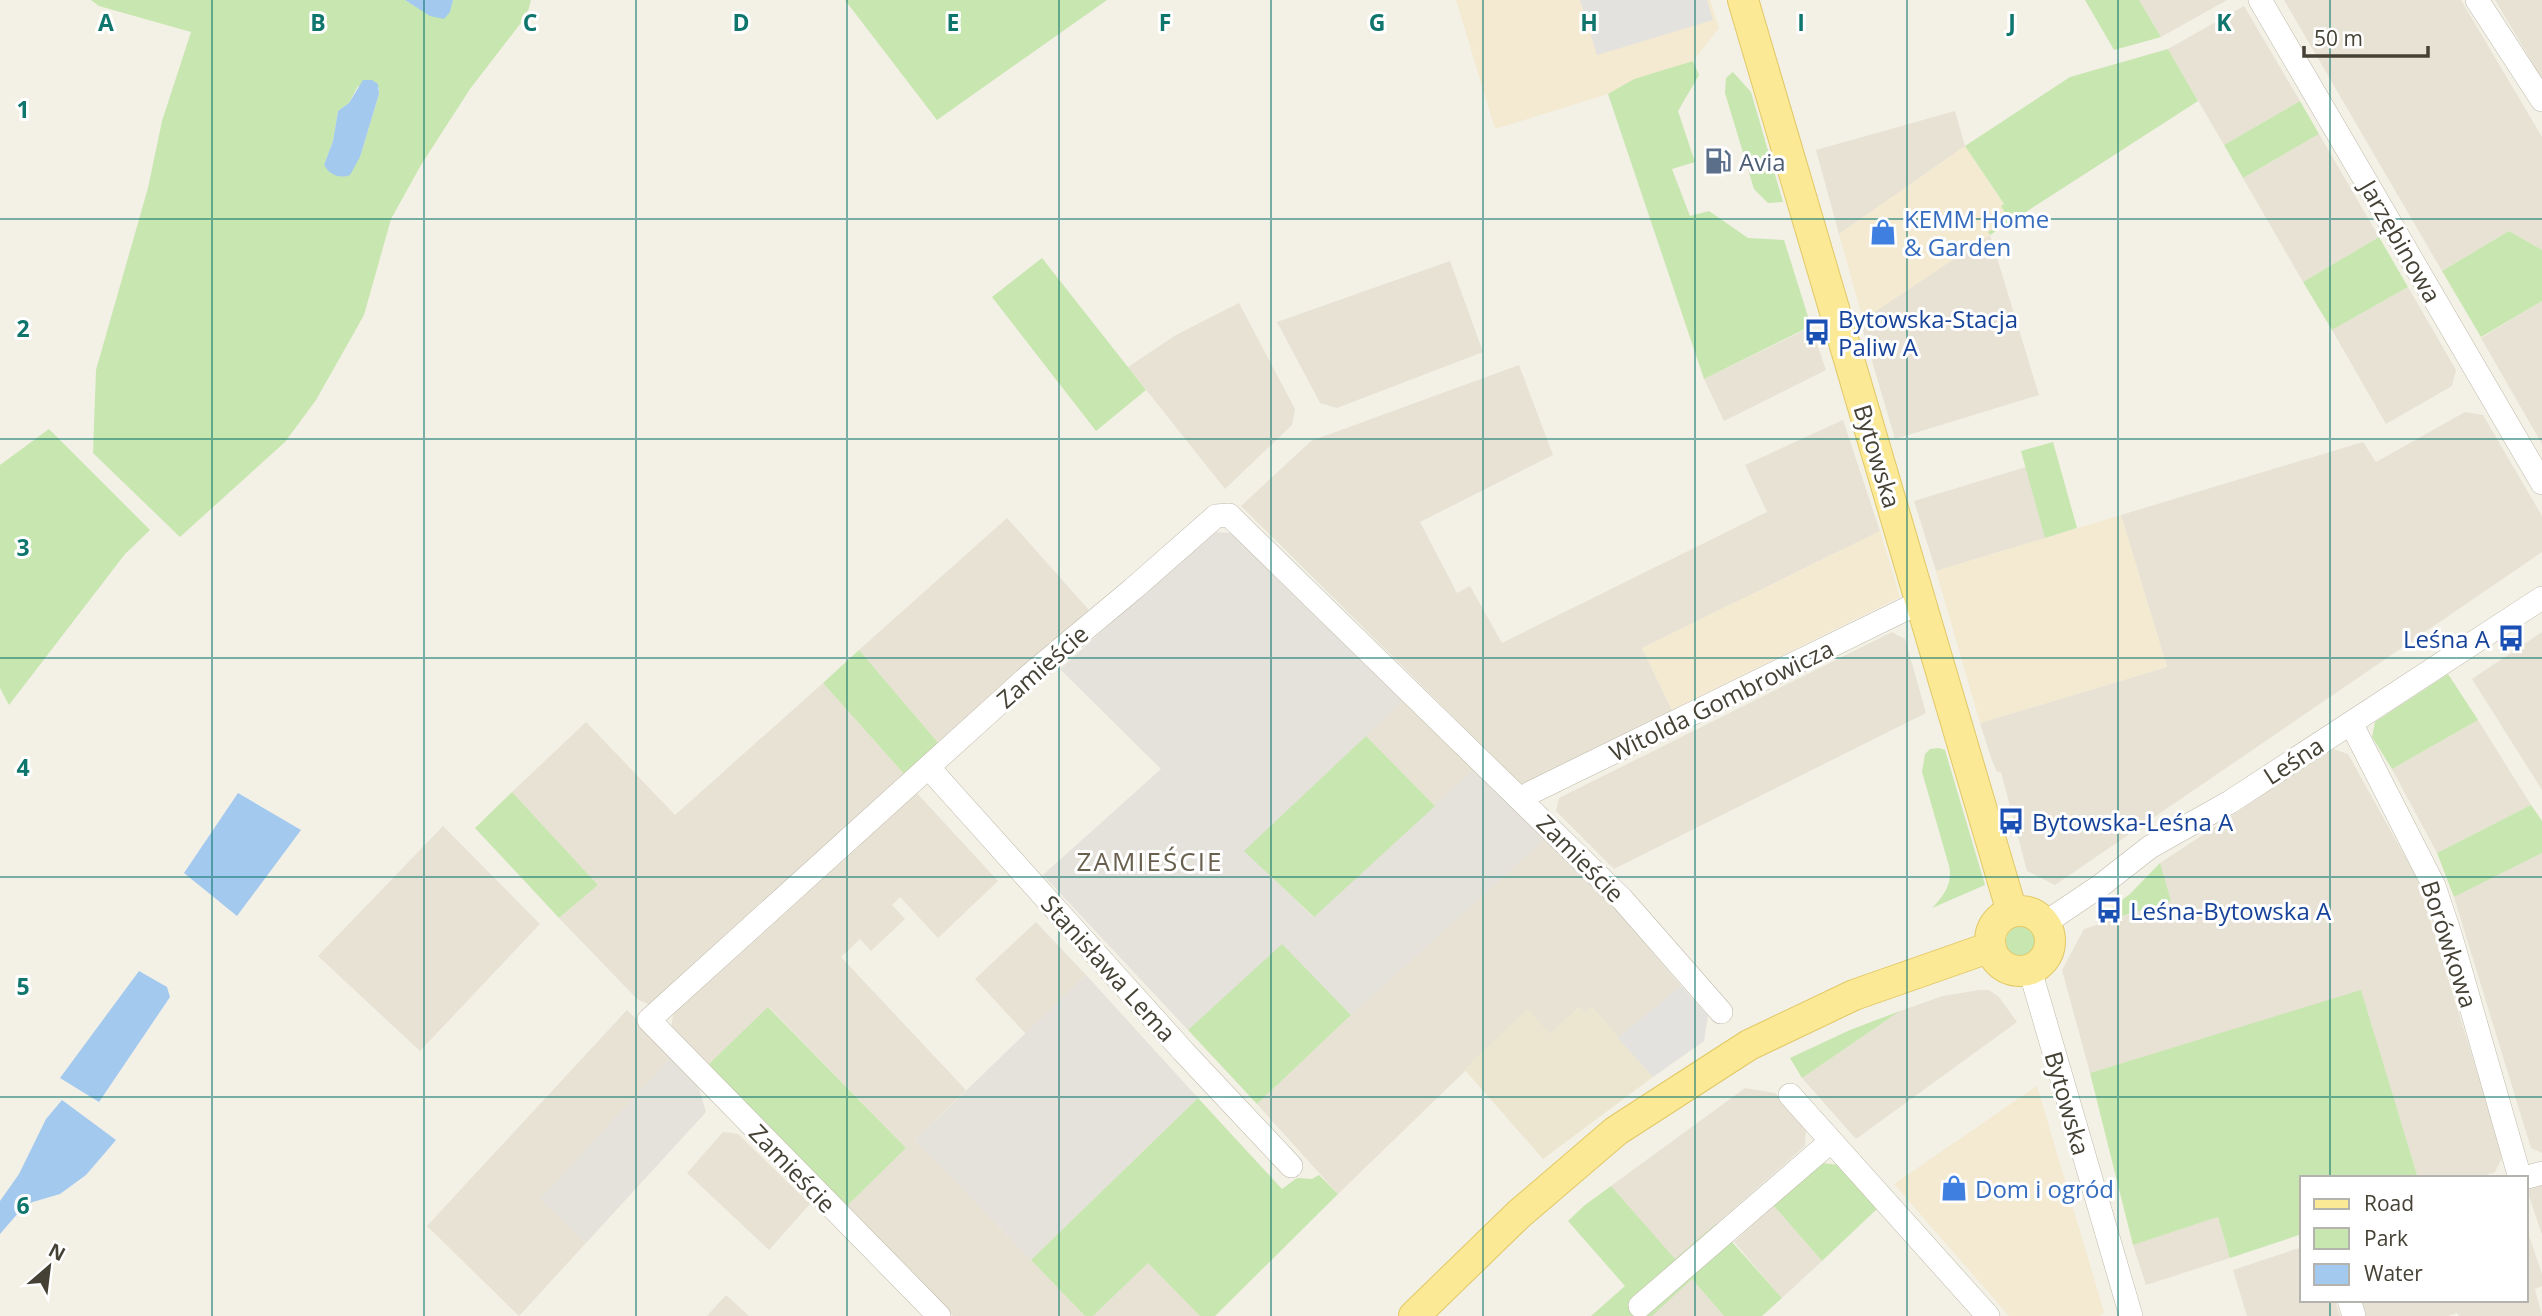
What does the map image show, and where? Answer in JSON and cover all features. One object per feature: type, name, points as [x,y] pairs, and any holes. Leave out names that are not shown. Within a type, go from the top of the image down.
[{"type":"main road","name":"Bytowska","points":[[1743,0],[2012,912]]},
{"type":"main road","points":[[2012,912],[2028,912],[2045,923],[2050,936],[2049,950],[2042,962],[2030,970],[2017,971],[2005,967],[1996,958],[1991,947],[1991,935],[2002,917],[2012,912]]},
{"type":"main road","points":[[1414,1316],[1519,1214],[1616,1131],[1749,1045],[1854,995],[1991,947]]},
{"type":"street","name":"Jarzębinowa","points":[[2260,0],[2542,482]]},
{"type":"street","points":[[2477,0],[2542,100]]},
{"type":"street","name":"Zamieście","points":[[939,1316],[649,1020],[1030,675],[1216,516],[1229,515],[1523,800],[1622,899],[1721,1012]]},
{"type":"street","name":"Leśna","points":[[2045,923],[2101,886],[2150,847],[2230,802],[2542,598]]},
{"type":"street","name":"Witolda Gombrowicza","points":[[1523,800],[1530,793],[1906,609],[1922,605]]},
{"type":"street","name":"Borówkowa","points":[[2351,723],[2434,886],[2521,1176]]},
{"type":"street","name":"Stanisława Lema","points":[[929,768],[1183,1051],[1291,1166]]},
{"type":"street","name":"Bytowska","points":[[2030,970],[2131,1316]]},
{"type":"street","points":[[1790,1095],[1988,1316]]},
{"type":"street","points":[[1640,1306],[1830,1142]]},
{"type":"shaded area","points":[[1456,0],[1710,0],[1719,28],[1693,61],[1634,79],[1608,94],[1495,129]]},
{"type":"shaded area","points":[[1580,0],[1707,0],[1713,20],[1597,55]]},
{"type":"shaded area","points":[[2139,0],[2227,0],[2161,37]]},
{"type":"shaded area","points":[[2284,0],[2461,0],[2542,137],[2542,250],[2509,231],[2442,271]]},
{"type":"shaded area","points":[[2495,0],[2542,0],[2542,79]]},
{"type":"shaded area","points":[[2244,6],[2300,101],[2224,145],[2168,49]]},
{"type":"shaded area","points":[[1955,111],[1965,146],[1839,234],[1816,150]]},
{"type":"shaded area","points":[[2319,134],[2379,237],[2303,282],[2243,178]]},
{"type":"shaded area","points":[[1965,146],[2004,205],[2001,206],[2008,218],[1988,232],[1990,235],[1863,320],[1839,234]]},
{"type":"shaded area","points":[[1990,235],[2039,395],[1895,439],[1860,320]]},
{"type":"shaded area","points":[[1450,261],[1483,352],[1337,408],[1320,403],[1277,322]]},
{"type":"shaded area","points":[[2408,287],[2456,370],[2452,386],[2386,424],[2332,330]]},
{"type":"shaded area","points":[[2542,301],[2542,444],[2481,338]]},
{"type":"shaded area","points":[[1239,303],[1295,409],[1292,425],[1225,489],[1128,367],[1176,335]]},
{"type":"shaded area","points":[[1811,327],[1826,370],[1724,421],[1704,379]]},
{"type":"shaded area","points":[[1519,365],[1553,455],[1420,522],[1457,593],[1470,586],[1502,643],[1767,512],[1745,465],[1843,420],[1880,531],[1642,648],[1672,710],[1522,785],[1241,506],[1311,441]]},
{"type":"shaded area","points":[[2465,412],[2483,415],[2542,516],[2542,552],[2055,885],[2027,871],[2001,772],[1997,772],[1991,758],[1980,723],[2167,667],[2121,515],[2363,442],[2376,462]]},
{"type":"shaded area","points":[[2026,467],[2045,538],[1936,571],[1914,501]]},
{"type":"shaded area","points":[[2121,515],[2167,667],[1980,723],[1936,571]]},
{"type":"shaded area","points":[[1007,518],[1089,610],[940,745],[859,650]]},
{"type":"shaded area","points":[[1880,531],[1900,597],[1672,710],[1642,648]]},
{"type":"shaded area","points":[[1212,532],[1233,533],[1322,622],[1406,698],[1245,851],[1313,917],[1477,766],[1547,837],[1351,1015],[1282,945],[1188,1030],[1043,875],[1161,769],[1060,669]]},
{"type":"shaded area","points":[[1892,632],[1905,639],[1926,713],[1614,869],[1556,811],[1559,798]]},
{"type":"shaded area","points":[[2542,632],[2542,790],[2472,679]]},
{"type":"shaded area","points":[[823,683],[905,775],[650,1005],[637,999],[559,918],[598,885],[512,792],[586,722],[675,815]]},
{"type":"shaded area","points":[[1406,698],[1477,766],[1435,806],[1366,736]]},
{"type":"shaded area","points":[[2478,720],[2531,805],[2437,853],[2392,769]]},
{"type":"shaded area","points":[[2333,749],[2348,754],[2417,878],[2503,1156],[2495,1172],[2483,1176],[2417,1176],[2361,991],[2090,1073],[2062,970],[2084,929],[2170,901],[2160,863]]},
{"type":"shaded area","points":[[914,790],[998,881],[938,938],[900,897],[892,905],[905,919],[871,951],[860,939],[841,957],[966,1090],[915,1140],[1085,1316],[953,1316],[847,1206],[906,1148],[769,1007],[708,1065],[671,1028],[674,1009]]},
{"type":"shaded area","points":[[443,826],[540,924],[420,1051],[318,956]]},
{"type":"shaded area","points":[[1547,837],[1626,915],[1623,918],[1681,986],[1618,1038],[1592,1007],[1585,1013],[1579,1007],[1550,1035],[1528,1010],[1338,1194],[1257,1104]]},
{"type":"shaded area","points":[[2542,853],[2542,1153],[2531,1148],[2454,897]]},
{"type":"shaded area","points":[[1036,922],[1086,975],[1026,1034],[975,979]]},
{"type":"shaded area","points":[[1086,975],[1198,1098],[1031,1260],[915,1140]]},
{"type":"shaded area","points":[[1681,986],[1708,1016],[1704,1041],[1653,1077],[1618,1038]]},
{"type":"shaded area","points":[[1989,990],[1999,997],[2017,1022],[1856,1139],[1802,1078],[1900,1011],[1943,996]]},
{"type":"shaded area","points":[[1579,1007],[1585,1013],[1592,1007],[1653,1077],[1543,1159],[1464,1069],[1528,1009],[1550,1034]]},
{"type":"shaded area","points":[[627,1010],[673,1055],[540,1199],[586,1243],[519,1316],[427,1226]]},
{"type":"shaded area","points":[[673,1055],[696,1079],[706,1112],[586,1243],[540,1199]]},
{"type":"shaded area","points":[[2037,1086],[2104,1312],[2100,1316],[2009,1316],[1894,1184]]},
{"type":"shaded area","points":[[1745,1088],[1775,1093],[1806,1128],[1805,1146],[1675,1260],[1611,1186]]},
{"type":"shaded area","points":[[723,1132],[738,1134],[810,1204],[769,1250],[687,1173]]},
{"type":"shaded area","points":[[2542,1185],[2542,1235],[2528,1193],[2528,1190]]},
{"type":"shaded area","points":[[1774,1206],[1822,1261],[1782,1298],[1734,1242]]},
{"type":"shaded area","points":[[2218,1217],[2230,1258],[2146,1285],[2133,1245]]},
{"type":"shaded area","points":[[2528,1233],[2542,1274],[2542,1286],[2535,1289],[2542,1316],[2459,1316],[2457,1313],[2448,1316],[2366,1316],[2362,1302],[2528,1302]]},
{"type":"shaded area","points":[[2300,1248],[2300,1302],[2336,1302],[2340,1316],[2247,1316],[2233,1270]]},
{"type":"shaded area","points":[[1148,1263],[1200,1316],[1093,1316]]},
{"type":"shaded area","points":[[1692,1279],[1724,1316],[1651,1315]]},
{"type":"shaded area","points":[[726,1295],[749,1316],[707,1316]]},
{"type":"green space","points":[[91,0],[405,0],[418,8],[450,12],[453,0],[531,0],[527,15],[470,89],[421,165],[391,219],[364,315],[316,400],[285,442],[180,537],[93,453],[96,370],[148,188],[162,121],[191,32],[99,6]],"holes":[[[358,86],[379,88],[360,157],[332,174],[324,165],[333,141],[338,111],[349,103]]]},
{"type":"green space","points":[[845,0],[1107,0],[937,120]]},
{"type":"green space","points":[[2085,0],[2139,0],[2161,37],[2114,50]]},
{"type":"green space","points":[[2168,49],[2198,101],[1990,235],[1988,232],[2008,218],[2001,206],[2004,204],[1965,146],[2070,77]]},
{"type":"green space","points":[[1693,61],[1699,75],[1678,111],[1695,162],[1672,169],[1690,216],[1709,211],[1748,238],[1784,240],[1811,326],[1704,379],[1608,94],[1634,79]]},
{"type":"green space","points":[[1733,72],[1751,92],[1783,202],[1768,203],[1754,189],[1725,93],[1726,78]]},
{"type":"green space","points":[[2300,101],[2319,134],[2243,178],[2224,145]]},
{"type":"green space","points":[[2509,231],[2542,250],[2542,301],[2481,337],[2442,271]]},
{"type":"green space","points":[[2379,237],[2408,287],[2332,330],[2303,282]]},
{"type":"green space","points":[[1042,258],[1146,390],[1096,431],[992,297]]},
{"type":"green space","points":[[49,429],[150,530],[125,554],[9,705],[0,688],[0,465]]},
{"type":"green space","points":[[2053,442],[2077,528],[2045,538],[2021,451]]},
{"type":"green space","points":[[859,650],[940,745],[905,775],[823,683]]},
{"type":"green space","points":[[2448,674],[2478,720],[2392,769],[2372,737],[2375,722]]},
{"type":"green space","points":[[1366,736],[1435,806],[1314,917],[1244,851]]},
{"type":"green space","points":[[1930,749],[1945,750],[1985,885],[1932,908],[1944,894],[1950,878],[1922,772],[1925,754]]},
{"type":"green space","points":[[512,792],[598,885],[559,918],[475,828]]},
{"type":"green space","points":[[2531,805],[2542,821],[2542,853],[2454,897],[2437,853]]},
{"type":"green space","points":[[2160,863],[2171,901],[2100,923],[2098,918],[2130,894]]},
{"type":"green space","points":[[2021,926],[2027,927],[2035,935],[2035,947],[2027,955],[2021,956],[2015,955],[2007,947],[2006,941],[2007,935],[2015,927]]},
{"type":"green space","points":[[1282,944],[1351,1015],[1257,1104],[1188,1030]]},
{"type":"green space","points":[[2361,990],[2417,1176],[2300,1176],[2300,1235],[2230,1258],[2218,1217],[2133,1245],[2090,1073]]},
{"type":"green space","points":[[768,1007],[906,1148],[847,1206],[708,1065]]},
{"type":"green space","points":[[1900,1011],[1802,1078],[1790,1058],[1850,1030]]},
{"type":"green space","points":[[1198,1098],[1282,1189],[1297,1178],[1312,1179],[1319,1175],[1338,1194],[1215,1316],[1200,1316],[1148,1263],[1093,1316],[1085,1316],[1031,1260]]},
{"type":"green space","points":[[1822,1163],[1840,1165],[1877,1209],[1822,1261],[1774,1206]]},
{"type":"green space","points":[[1611,1186],[1675,1259],[1716,1224],[1782,1298],[1762,1316],[1724,1316],[1692,1279],[1652,1316],[1591,1316],[1625,1286],[1568,1221]]},
{"type":"water","points":[[405,0],[453,0],[450,12],[444,19],[430,16]]},
{"type":"water","points":[[363,80],[372,80],[378,84],[379,94],[360,157],[350,175],[332,174],[324,165],[333,141],[338,111],[349,103]]},
{"type":"water","points":[[238,793],[301,830],[237,916],[184,873]]},
{"type":"water","points":[[139,971],[167,987],[170,997],[99,1102],[60,1078]]},
{"type":"water","points":[[62,1100],[116,1140],[86,1175],[60,1194],[26,1204],[0,1234],[0,1201],[19,1174],[46,1119]]},
{"type":"place","name":"Avia","points":[[1718,161]]},
{"type":"place","name":"KEMM Home & Garden","points":[[1883,232]]},
{"type":"place","name":"Bytowska-Stacja Paliw A","points":[[1817,332]]},
{"type":"place","name":"Leśna A","points":[[2511,638]]},
{"type":"place","name":"Bytowska-Leśna A","points":[[2011,821]]},
{"type":"place","name":"Leśna-Bytowska A","points":[[2109,910]]},
{"type":"place","name":"Dom i ogród","points":[[1954,1188]]},
{"type":"district","name":"ZAMIEŚCIE","points":[[1150,861]]}]
